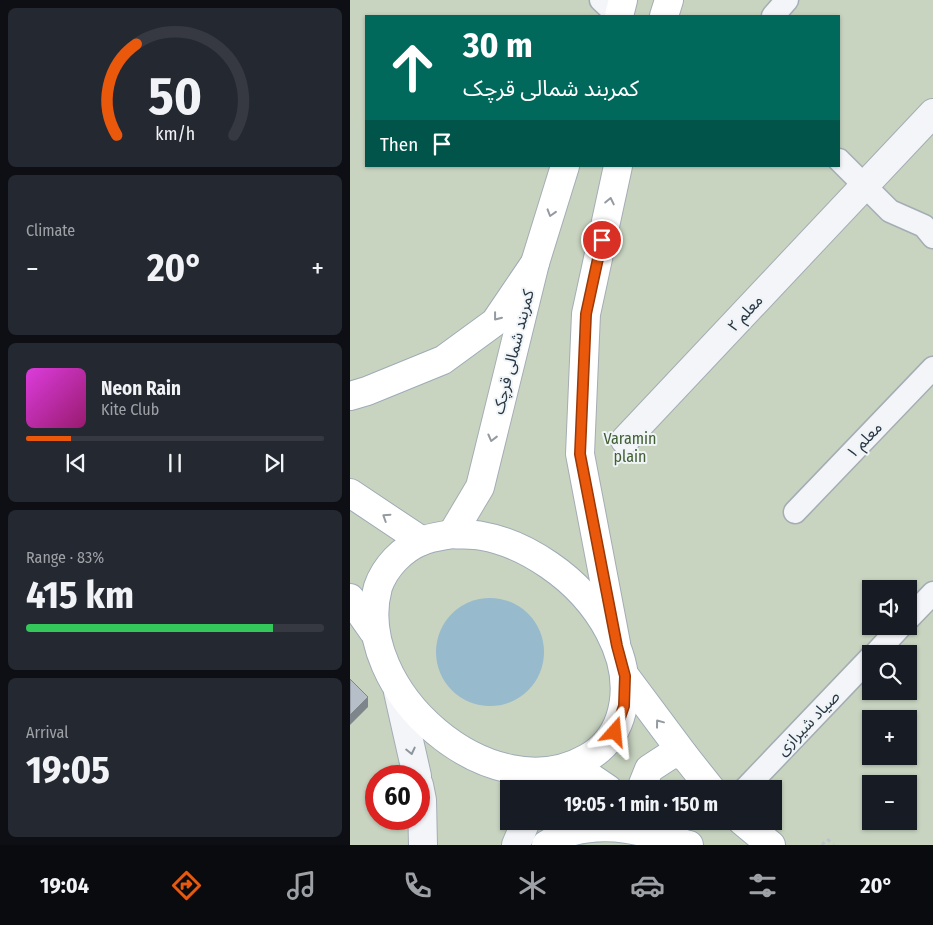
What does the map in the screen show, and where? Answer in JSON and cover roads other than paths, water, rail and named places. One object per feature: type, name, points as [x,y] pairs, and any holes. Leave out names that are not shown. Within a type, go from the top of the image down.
[{"type":"main road","points":[[618,15],[623,0]]},
{"type":"main road","points":[[664,15],[669,0]]},
{"type":"main road","name":"کمربند شمالی قرچک","points":[[452,534],[480,487],[535,263],[565,167]]},
{"type":"main road","points":[[617,646],[600,615],[577,587],[548,564],[516,547],[483,536],[452,534],[422,540],[399,555],[382,575],[373,601],[373,631],[381,660],[398,692],[420,720],[449,743],[465,752],[481,760],[542,780],[574,766],[598,752],[615,732],[624,706],[625,676],[617,646],[580,454],[586,314],[618,167]]},
{"type":"main road","points":[[350,396],[443,360],[495,322],[535,263]]},
{"type":"main road","points":[[350,493],[422,540]]},
{"type":"main road","points":[[350,598],[373,631]]},
{"type":"main road","points":[[625,676],[704,780]]},
{"type":"main road","points":[[645,780],[649,770],[672,754],[684,755]]},
{"type":"main road","points":[[574,766],[595,780]]},
{"type":"main road","points":[[546,845],[568,832],[601,826],[633,829],[689,845]]},
{"type":"main road","points":[[668,830],[689,845]]},
{"type":"main road","points":[[753,830],[771,845]]},
{"type":"street","points":[[601,0],[617,15]]},
{"type":"street","points":[[773,15],[787,0]]},
{"type":"street","name":"معلم ۲","points":[[625,440],[933,113]]},
{"type":"street","points":[[840,161],[890,211],[924,226],[933,237]]},
{"type":"street","name":"معلم ۱","points":[[795,512],[933,368]]},
{"type":"street","points":[[917,610],[933,593]]},
{"type":"street","points":[[883,645],[893,635]]},
{"type":"street","name":"صیاد شیرازی","points":[[754,780],[862,666]]},
{"type":"street","points":[[398,692],[415,765]]},
{"type":"street","points":[[423,830],[423,845]]},
{"type":"street","points":[[516,845],[522,830]]},
{"type":"water","points":[[490,598],[511,602],[528,614],[540,631],[544,652],[540,673],[528,690],[511,702],[490,706],[469,702],[452,690],[440,673],[436,652],[440,631],[452,614],[469,602]]},
{"type":"park label","name":"Varamin plain","points":[[630,447]]}]
